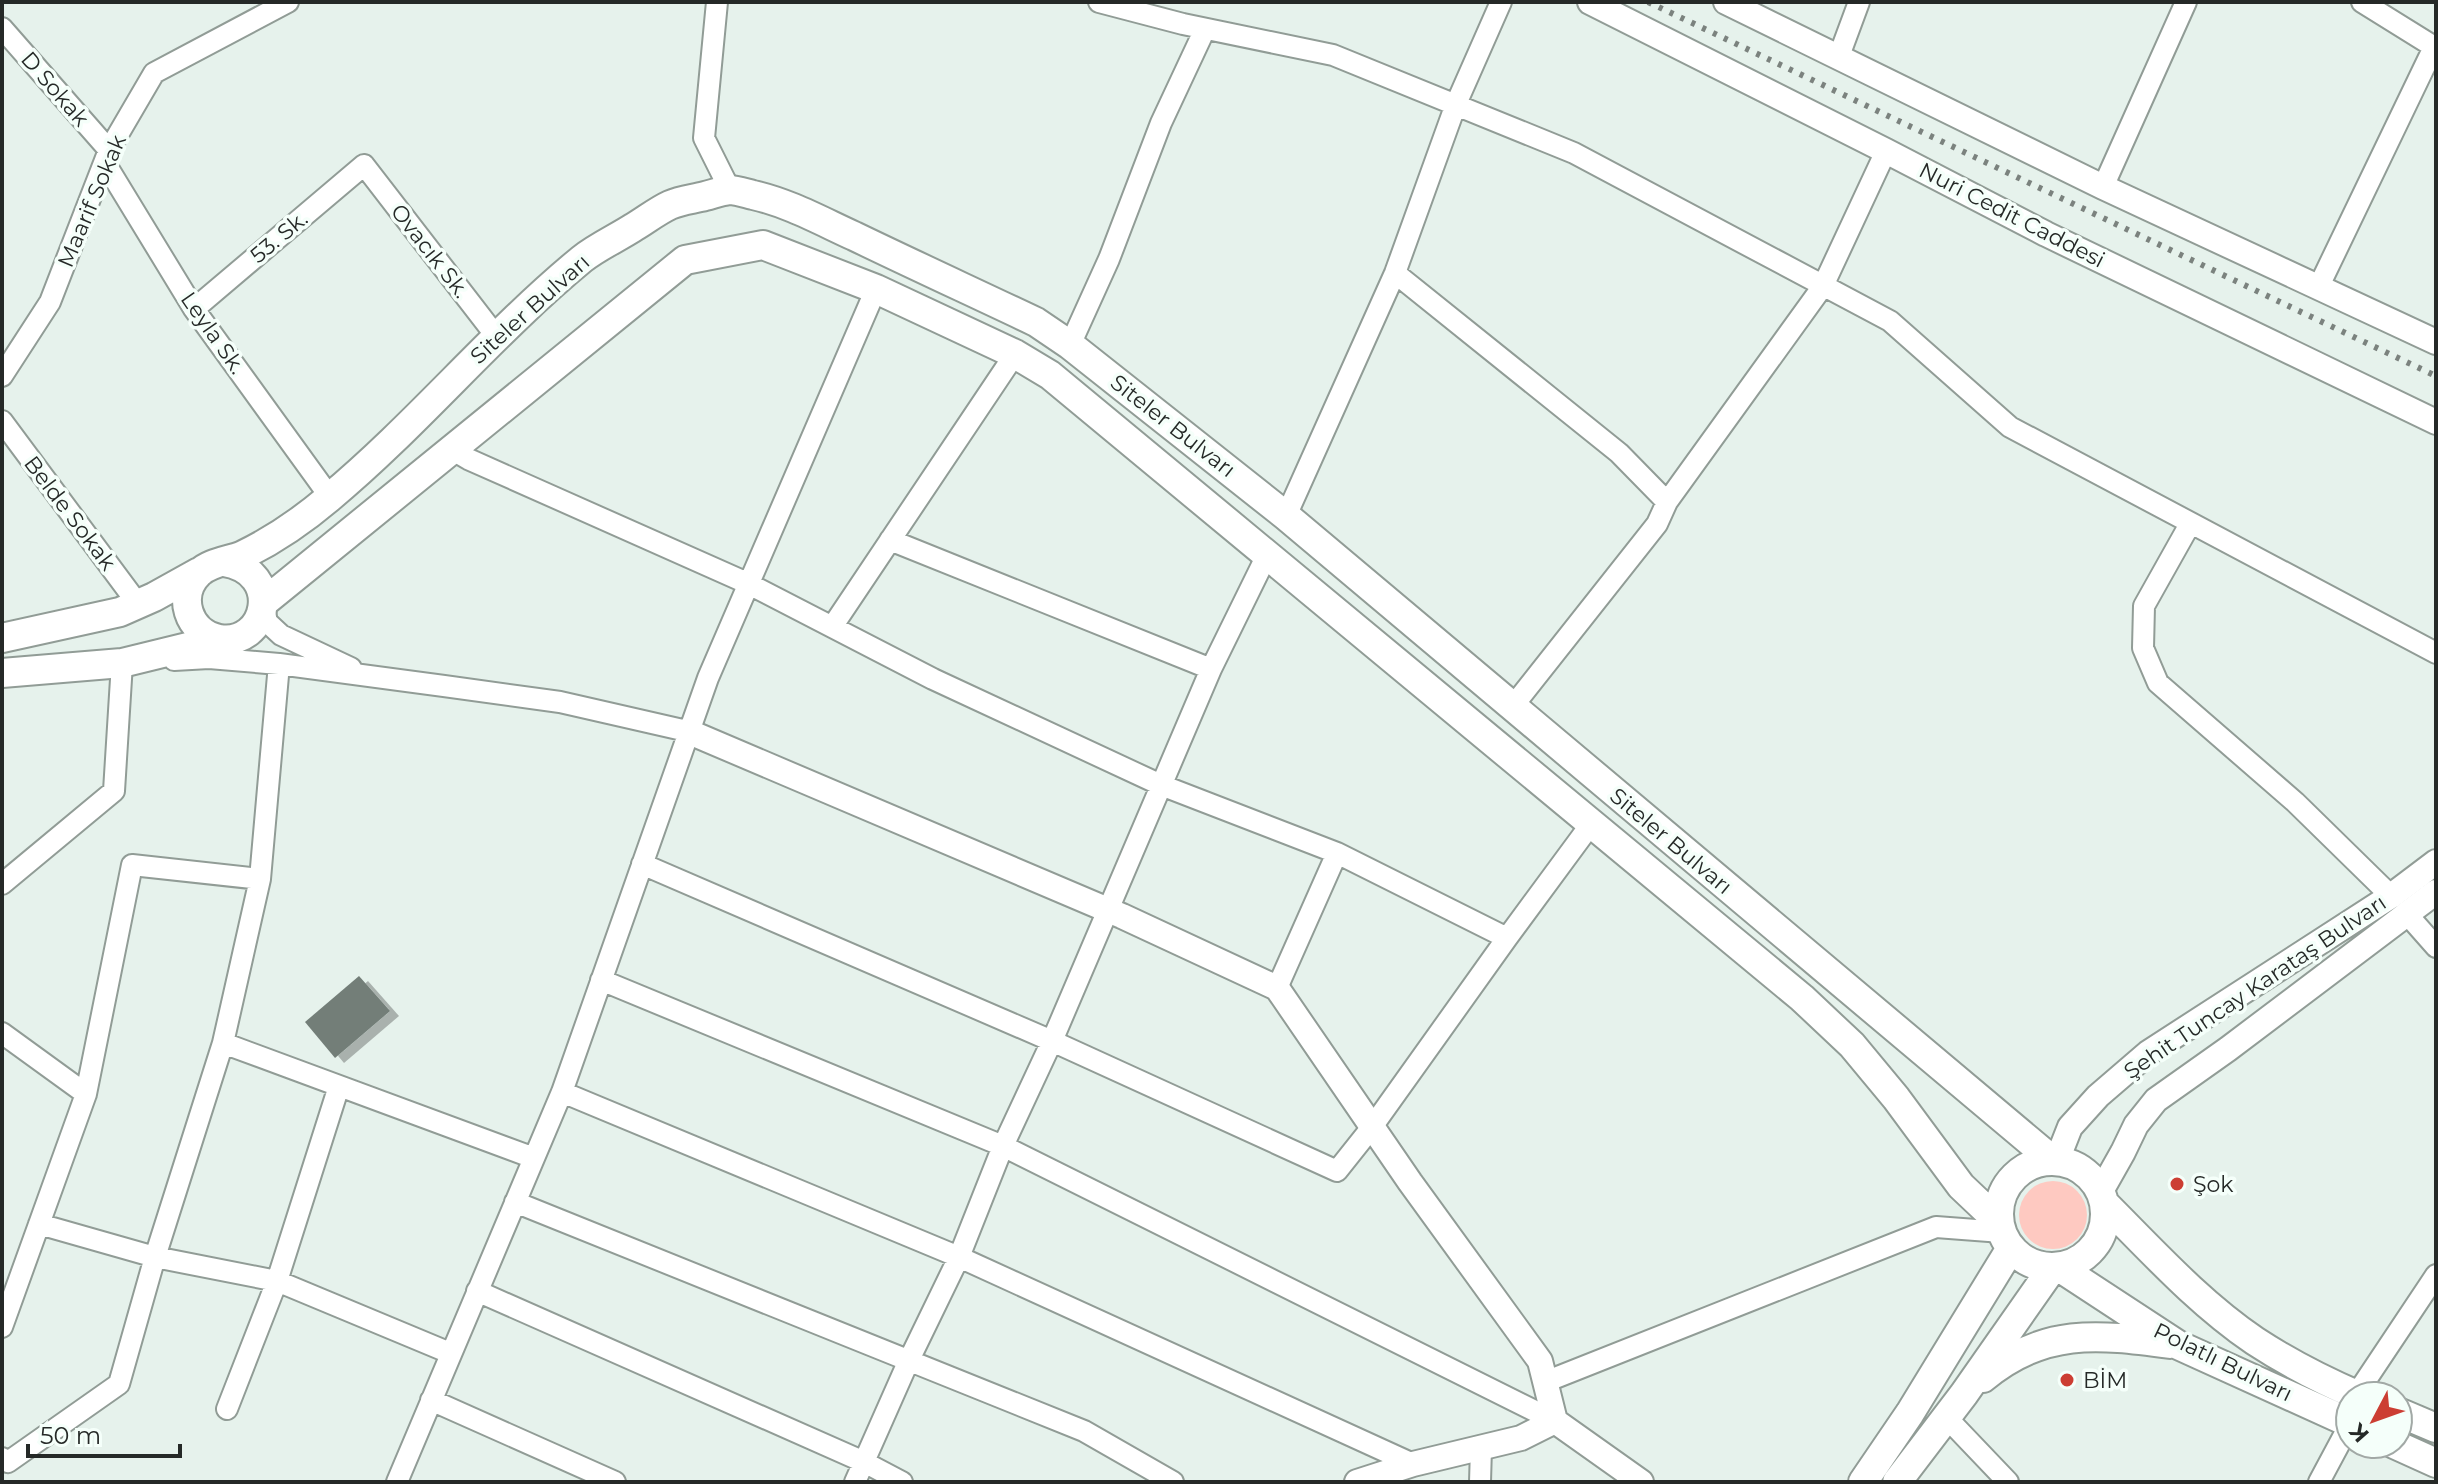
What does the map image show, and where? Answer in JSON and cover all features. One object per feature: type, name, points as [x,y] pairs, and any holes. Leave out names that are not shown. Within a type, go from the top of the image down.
[{"type":"main road","name":"Siteler Bulvarı","points":[[2,638],[120,612],[281,535],[330,497],[496,336],[584,257],[672,204],[730,190],[779,201],[1036,322],[1070,345],[1286,516],[2054,1160]]},
{"type":"main road","name":"Siteler Bulvarı","points":[[263,603],[685,260],[763,245],[876,289],[1015,354],[1050,375],[1802,998],[1852,1045],[1961,1186],[2004,1234]]},
{"type":"main road","points":[[2,673],[122,663],[244,634],[261,615],[262,591],[248,570],[236,564],[212,567],[192,581],[187,592],[186,605],[197,628],[220,639]]},
{"type":"main road","points":[[2054,1160],[2071,1163],[2083,1170],[2103,1198],[2106,1218],[2101,1236],[2091,1251],[2077,1262],[2056,1267],[2041,1266],[2025,1259],[2004,1234],[1998,1211],[2003,1192],[2012,1178],[2025,1167],[2054,1160]]},
{"type":"main road","name":"Polatlı Bulvarı","points":[[2103,1198],[2184,1283],[2255,1341],[2334,1386]]},
{"type":"main road","points":[[1863,1482],[1910,1413],[2004,1234]]},
{"type":"main road","points":[[1897,1482],[2056,1267]]},
{"type":"main road","name":"Polatlı Bulvarı","points":[[2056,1267],[2178,1345],[2334,1417]]},
{"type":"main road","points":[[1964,1394],[2005,1359],[2075,1337],[2135,1339],[2178,1345]]},
{"type":"main road","points":[[2414,1419],[2436,1428]]},
{"type":"main road","points":[[2414,1453],[2436,1463]]},
{"type":"street","name":"Maarif Sokak","points":[[2,376],[50,302],[107,157],[154,73],[288,2]]},
{"type":"street","points":[[717,2],[704,138],[730,190]]},
{"type":"street","points":[[1099,2],[1205,29],[1333,55],[1574,153],[1890,321],[2010,427],[2436,653]]},
{"type":"street","points":[[1286,516],[1395,273],[1456,104],[1501,2]]},
{"type":"street","name":"Nuri Cedit Caddesi","points":[[1590,2],[2046,234],[2436,422]]},
{"type":"street","points":[[1726,2],[2103,187],[2436,342]]},
{"type":"street","points":[[1839,56],[1859,2]]},
{"type":"street","points":[[2103,187],[2186,2]]},
{"type":"street","points":[[2319,286],[2435,47],[2362,2]]},
{"type":"street","name":"D Sokak","points":[[2,28],[107,157]]},
{"type":"street","points":[[1070,345],[1109,259],[1161,123],[1205,29]]},
{"type":"street","points":[[1513,706],[1657,524],[1667,502],[1823,286],[1886,151]]},
{"type":"street","name":"Leyla Sk.","points":[[107,157],[194,309],[330,497]]},
{"type":"street","name":"53. Sk.","points":[[194,309],[364,165]]},
{"type":"street","name":"Ovacık Sk.","points":[[364,165],[496,336]]},
{"type":"street","points":[[1395,273],[1619,453],[1667,502]]},
{"type":"street","points":[[397,1482],[562,1092],[687,731],[747,583],[876,289]]},
{"type":"street","points":[[832,627],[1015,354]]},
{"type":"street","name":"Belde Sokak","points":[[2,421],[138,604]]},
{"type":"street","points":[[451,449],[747,583],[933,679],[1161,785],[1337,853],[1507,938]]},
{"type":"street","points":[[2190,524],[2144,606],[2143,648],[2158,683],[2295,802],[2436,947]]},
{"type":"street","points":[[890,540],[1211,669]]},
{"type":"street","points":[[855,1482],[959,1257],[1003,1146],[1052,1041],[1211,669],[1267,555]]},
{"type":"street","points":[[263,603],[267,622],[281,635],[369,676]]},
{"type":"street","points":[[2,884],[114,791],[122,663],[209,658],[279,664],[560,702],[687,731],[1108,910],[1277,988],[1372,1127],[1540,1361],[1555,1421]]},
{"type":"street","points":[[2,1458],[8,1462],[119,1384],[155,1257],[223,1043],[260,879],[279,664]]},
{"type":"street","points":[[642,864],[1052,1041],[1337,1171],[1591,824]]},
{"type":"street","points":[[1277,988],[1337,853]]},
{"type":"street","name":"Şehit Tuncay Karataş Bulvarı","points":[[2103,1198],[2136,1125],[2156,1100],[2228,1049],[2398,905],[2436,862]]},
{"type":"street","points":[[2,1327],[86,1094],[132,865],[260,879]]},
{"type":"street","name":"Şehit Tuncay Karataş Bulvarı","points":[[2054,1160],[2070,1127],[2098,1096],[2148,1053],[2398,905],[2436,892]]},
{"type":"street","points":[[601,980],[1003,1146],[1555,1421],[1641,1482]]},
{"type":"street","points":[[6,1043],[86,1094]]},
{"type":"street","points":[[223,1043],[534,1158]]},
{"type":"street","points":[[227,1409],[277,1281],[339,1086]]},
{"type":"street","points":[[562,1092],[959,1257],[1413,1464]]},
{"type":"street","points":[[515,1202],[1084,1431],[1173,1482]]},
{"type":"street","points":[[39,1224],[155,1257],[277,1281],[450,1353]]},
{"type":"street","points":[[1545,1382],[1936,1227],[2004,1234]]},
{"type":"street","points":[[2367,1380],[2436,1275]]},
{"type":"street","points":[[477,1291],[864,1462],[902,1482]]},
{"type":"street","points":[[431,1400],[615,1482]]},
{"type":"street","points":[[1946,1417],[2008,1482]]},
{"type":"street","points":[[1357,1482],[1413,1464],[1521,1438],[1555,1421]]},
{"type":"street","points":[[1480,1482],[1481,1448]]},
{"type":"street","points":[[2319,1482],[2334,1454]]},
{"type":"shaded area","points":[[2053,1181],[2077,1191],[2087,1215],[2077,1239],[2053,1249],[2029,1239],[2019,1215],[2029,1191]]},
{"type":"building","points":[[359,976],[390,1011],[335,1058],[305,1022]]},
{"type":"railway","points":[[1648,2],[2436,376]]},
{"type":"place","name":"Şok","points":[[2177,1184]]},
{"type":"place","name":"BİM","points":[[2067,1380]]}]
